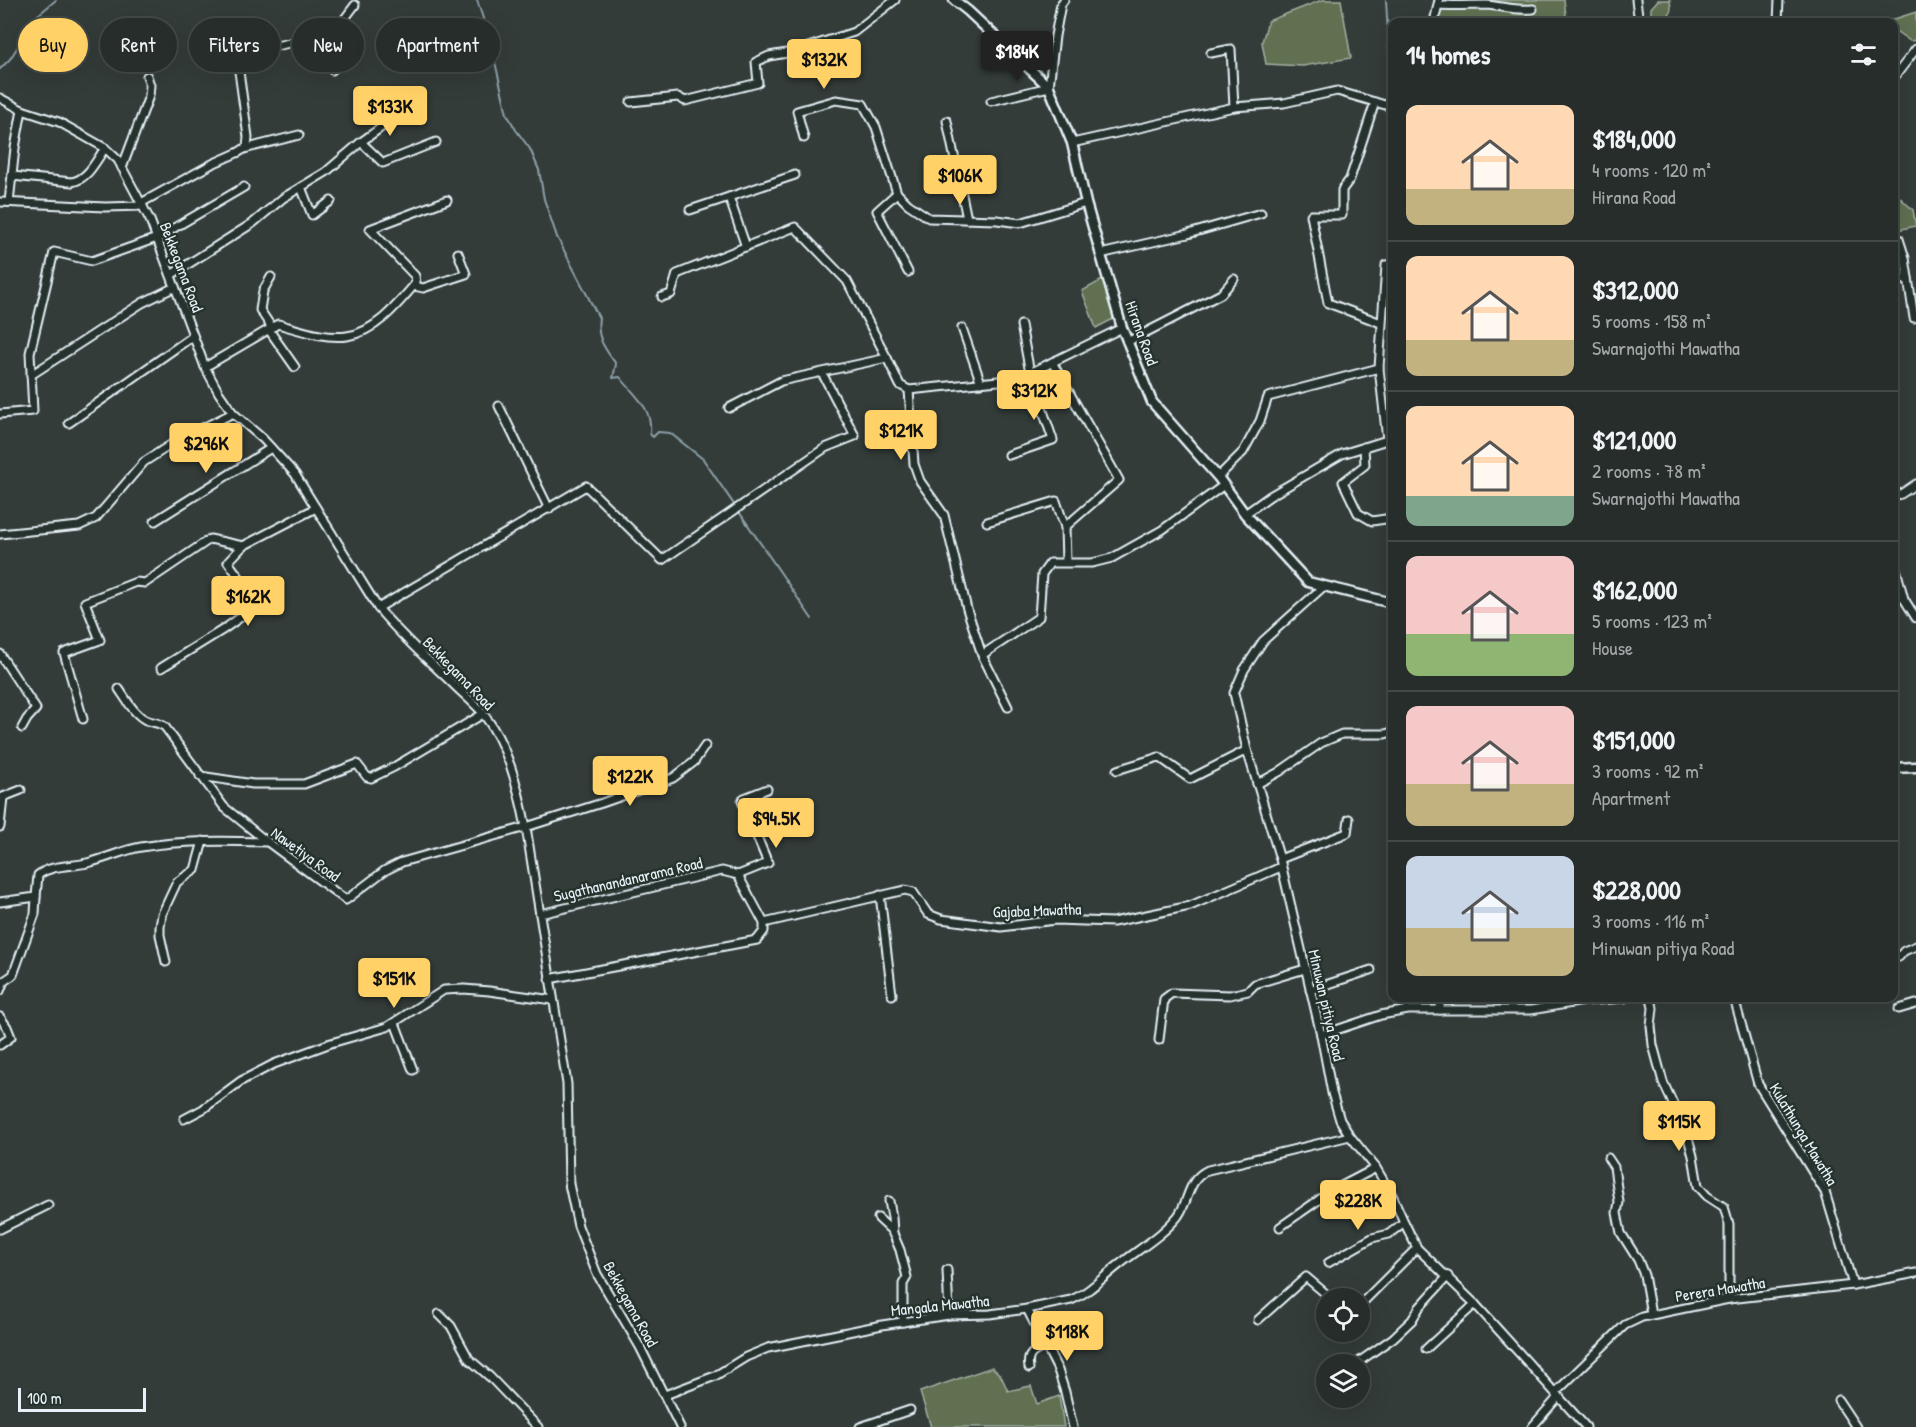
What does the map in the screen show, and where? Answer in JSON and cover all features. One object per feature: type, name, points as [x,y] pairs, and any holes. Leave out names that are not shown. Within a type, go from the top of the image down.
[{"type":"street","points":[[631,102],[678,97],[685,101],[758,83],[756,62],[769,56],[793,52],[854,32],[895,0]]},
{"type":"street","name":"Hirana Road","points":[[954,0],[1049,87],[1072,143],[1086,203],[1122,328],[1152,402],[1218,477],[1245,514],[1308,582],[1388,602]]},
{"type":"street","points":[[990,101],[1049,87],[1055,36],[1061,4],[1064,0]]},
{"type":"street","points":[[1636,0],[1638,18]]},
{"type":"street","points":[[1778,18],[1779,0]]},
{"type":"street","points":[[1435,18],[1438,2],[1518,10],[1533,9]]},
{"type":"street","points":[[345,18],[355,5]]},
{"type":"street","points":[[244,149],[247,147],[248,137],[237,57],[240,54],[292,42]]},
{"type":"street","points":[[1211,53],[1232,49],[1234,107]]},
{"type":"street","points":[[1898,72],[1916,49]]},
{"type":"street","points":[[122,168],[148,96],[150,85],[147,76]]},
{"type":"street","points":[[1072,143],[1234,107],[1284,103],[1337,91],[1388,106]]},
{"type":"street","name":"Bekkegama Road","points":[[0,98],[22,110],[58,122],[111,152],[142,204],[158,238],[205,367],[219,393],[233,413],[295,474],[378,608],[483,714],[501,743],[517,785],[540,914],[567,1084],[569,1184],[578,1226],[597,1274],[640,1347],[680,1427]]},
{"type":"street","points":[[804,138],[797,111],[836,99],[863,105],[876,127],[897,193],[908,204],[929,218],[1020,223],[1086,203]]},
{"type":"street","points":[[1375,102],[1350,179],[1342,190],[1342,214],[1311,215],[1328,303],[1381,323]]},
{"type":"street","points":[[9,202],[22,110]]},
{"type":"street","points":[[171,276],[253,223],[283,198],[326,172],[361,142],[404,111]]},
{"type":"street","points":[[946,121],[967,219]]},
{"type":"street","points":[[0,202],[105,207],[142,204],[212,164],[244,149],[299,135]]},
{"type":"street","points":[[361,142],[383,163],[436,142]]},
{"type":"street","points":[[12,176],[72,182],[80,180],[105,148]]},
{"type":"street","points":[[690,210],[795,175]]},
{"type":"street","points":[[0,414],[33,411],[30,353],[54,252],[92,261],[158,238],[244,187]]},
{"type":"street","points":[[301,187],[312,215],[331,201]]},
{"type":"street","points":[[897,193],[876,211],[908,272]]},
{"type":"street","points":[[729,197],[746,248]]},
{"type":"street","points":[[205,367],[278,324],[318,334],[347,336],[364,331],[392,311],[416,283],[415,276],[370,229],[447,200]]},
{"type":"street","points":[[1100,254],[1188,234],[1261,213]]},
{"type":"street","points":[[662,297],[671,294],[677,274],[795,227],[847,281],[900,385],[909,390],[1018,379],[1122,328]]},
{"type":"street","points":[[1899,239],[1905,258],[1914,318]]},
{"type":"street","points":[[414,286],[423,288],[466,274],[458,253]]},
{"type":"street","points":[[1388,265],[1386,265],[1379,368],[1388,434]]},
{"type":"street","points":[[271,277],[263,291],[260,310],[295,367]]},
{"type":"street","points":[[1898,281],[1908,278]]},
{"type":"street","points":[[1127,342],[1221,294],[1233,279]]},
{"type":"street","points":[[31,375],[142,303],[175,287]]},
{"type":"street","points":[[1009,455],[1053,440],[1030,373],[1021,325]]},
{"type":"street","points":[[962,328],[981,383]]},
{"type":"street","points":[[69,423],[193,336]]},
{"type":"street","points":[[729,408],[781,381],[887,358]]},
{"type":"street","points":[[1052,362],[1119,480],[1065,527]]},
{"type":"street","points":[[1218,477],[1243,452],[1260,421],[1268,396],[1379,368]]},
{"type":"street","points":[[378,608],[586,486],[662,560],[825,448],[855,436],[822,373]]},
{"type":"street","points":[[909,390],[914,464],[920,481],[944,515],[967,609],[982,655],[1008,707]]},
{"type":"street","points":[[499,406],[549,509]]},
{"type":"street","points":[[0,534],[80,526],[96,518],[144,462],[175,442],[233,413]]},
{"type":"street","points":[[1245,514],[1270,496],[1342,454],[1388,441]]},
{"type":"street","points":[[1364,447],[1365,465],[1343,482],[1358,513],[1372,521],[1388,519]]},
{"type":"street","points":[[155,521],[271,448]]},
{"type":"street","points":[[1898,495],[1916,484]]},
{"type":"street","points":[[982,655],[1039,617],[1042,574],[1050,563],[1092,562],[1112,558],[1162,530],[1224,485]]},
{"type":"street","points":[[987,522],[1056,501],[1065,527],[1066,562]]},
{"type":"street","points":[[161,668],[259,604],[228,562],[243,546],[316,508]]},
{"type":"street","points":[[83,719],[64,653],[100,640],[85,602],[136,582],[146,583],[210,539],[243,546]]},
{"type":"street","points":[[1898,576],[1904,597],[1916,618]]},
{"type":"street","name":"Minuwan pitiya Road","points":[[1323,587],[1263,641],[1244,670],[1234,693],[1247,750],[1280,863],[1340,1120],[1350,1137],[1376,1168],[1392,1195],[1417,1248],[1475,1304],[1586,1427]]},
{"type":"street","points":[[1898,598],[1904,597]]},
{"type":"street","points":[[0,654],[36,710],[22,728]]},
{"type":"street","name":"Nawetiya Road","points":[[119,689],[130,705],[146,719],[165,727],[224,807],[346,900],[384,871],[402,862],[526,827]]},
{"type":"street","points":[[200,776],[253,784],[304,784],[357,764],[367,777],[371,778],[394,768],[483,714]]},
{"type":"street","points":[[1257,784],[1321,743],[1342,734],[1388,733]]},
{"type":"street","points":[[526,827],[673,778],[694,762],[705,746]]},
{"type":"street","points":[[1117,770],[1160,757],[1190,779],[1247,750]]},
{"type":"street","points":[[1898,768],[1916,767]]},
{"type":"street","name":"Sugathanandanarama Road","points":[[540,914],[722,871],[738,875],[768,863],[742,801],[744,798],[767,789]]},
{"type":"street","points":[[0,827],[3,797],[21,790]]},
{"type":"street","points":[[1280,863],[1347,833],[1349,819]]},
{"type":"street","points":[[0,991],[4,981],[13,975],[34,914],[38,875],[44,870],[87,864],[139,847],[203,841],[267,842]]},
{"type":"street","points":[[166,962],[160,935],[162,914],[177,882],[195,870],[203,841]]},
{"type":"street","name":"Gajaba Mawatha","points":[[764,924],[904,890],[913,892],[928,914],[941,919],[1001,927],[1055,920],[1113,922],[1190,906],[1280,863]]},
{"type":"street","points":[[549,979],[757,940],[764,931],[764,924],[738,875]]},
{"type":"street","points":[[880,895],[892,995]]},
{"type":"street","points":[[0,902],[36,897]]},
{"type":"street","points":[[1899,957],[1904,951],[1916,946]]},
{"type":"street","points":[[1159,1040],[1164,999],[1172,993],[1230,995],[1248,991],[1255,984],[1305,969]]},
{"type":"street","points":[[1310,990],[1371,970]]},
{"type":"street","points":[[184,1119],[203,1109],[241,1082],[274,1064],[331,1043],[387,1027],[444,990],[480,990],[553,1000]]},
{"type":"street","points":[[1440,1002],[1440,1010]]},
{"type":"street","points":[[1321,1035],[1381,1015],[1408,1010],[1531,1010],[1578,1002]]},
{"type":"street","points":[[1652,1002],[1653,1046],[1663,1083],[1687,1134],[1698,1186],[1707,1196],[1724,1207],[1729,1224],[1729,1299]]},
{"type":"street","name":"Kulathunga Mawatha","points":[[1735,1002],[1758,1084],[1825,1192],[1853,1285]]},
{"type":"street","points":[[1899,1009],[1916,1004]]},
{"type":"street","points":[[0,1017],[11,1037],[0,1045]]},
{"type":"street","points":[[395,1023],[413,1071]]},
{"type":"street","name":"Mangala Mawatha","points":[[665,1395],[715,1376],[759,1350],[903,1322],[949,1315],[990,1314],[1027,1309],[1078,1298],[1178,1215],[1199,1174],[1350,1137]]},
{"type":"street","points":[[1608,1158],[1614,1167],[1619,1202],[1617,1213],[1621,1233],[1641,1268],[1651,1314]]},
{"type":"street","points":[[1280,1227],[1330,1192],[1376,1168]]},
{"type":"street","points":[[888,1201],[893,1234]]},
{"type":"street","points":[[0,1229],[48,1205]]},
{"type":"street","points":[[878,1218],[893,1234],[907,1277],[903,1284],[903,1322]]},
{"type":"street","points":[[1328,1263],[1372,1238],[1389,1234],[1404,1222]]},
{"type":"street","points":[[1370,1295],[1417,1248]]},
{"type":"street","points":[[947,1270],[949,1315]]},
{"type":"street","name":"Perera Mawatha","points":[[1532,1427],[1558,1395],[1625,1325],[1651,1314],[1729,1299],[1853,1285],[1916,1273]]},
{"type":"street","points":[[1258,1320],[1306,1276],[1320,1288]]},
{"type":"street","points":[[1370,1354],[1400,1332],[1448,1276]]},
{"type":"street","points":[[1426,1349],[1475,1304]]},
{"type":"street","points":[[1027,1309],[1058,1370],[1072,1427]]},
{"type":"street","points":[[439,1314],[449,1324],[469,1359],[490,1377],[538,1427]]},
{"type":"street","points":[[1029,1368],[1027,1360],[1031,1353],[1046,1346]]},
{"type":"street","points":[[1838,1400],[1856,1427]]},
{"type":"street","points":[[860,1427],[910,1410]]},
{"type":"green space","points":[[1322,0],[1341,0],[1351,58],[1303,66],[1266,64],[1262,42],[1268,21]]},
{"type":"green space","points":[[1443,0],[1466,0],[1474,6],[1488,8],[1492,0],[1564,0],[1566,18],[1439,18]]},
{"type":"green space","points":[[1658,0],[1670,0],[1671,9],[1668,18],[1651,18],[1651,8]]},
{"type":"green space","points":[[1916,12],[1916,40],[1910,41],[1898,33],[1897,18]]},
{"type":"green space","points":[[1898,196],[1913,210],[1916,226],[1898,230]]},
{"type":"green space","points":[[1102,280],[1113,319],[1096,328],[1082,291]]},
{"type":"green space","points":[[992,1367],[1001,1376],[1008,1391],[1031,1386],[1037,1404],[1059,1396],[1064,1427],[931,1427],[920,1392]]},
{"type":"waterway","points":[[0,69],[10,59],[38,15],[56,0]]},
{"type":"waterway","points":[[477,0],[490,40],[507,114],[530,149],[539,170],[544,199],[557,237],[599,318],[600,337],[616,364],[613,378],[620,377],[642,403],[649,417],[650,434],[653,437],[658,432],[670,433],[703,459],[812,619]]},
{"type":"waterway","points":[[1386,0],[1388,37]]}]
